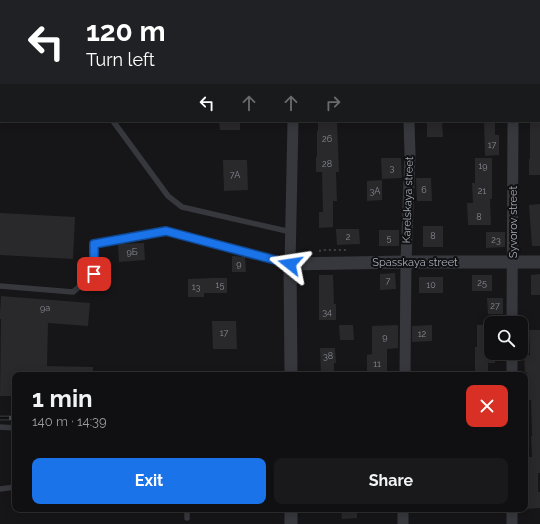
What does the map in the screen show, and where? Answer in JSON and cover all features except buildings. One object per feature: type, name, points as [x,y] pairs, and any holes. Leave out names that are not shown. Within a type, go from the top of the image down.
[{"type":"street","points":[[291,372],[290,264],[292,232],[293,122]]},
{"type":"street","name":"Karelskaya street","points":[[405,372],[406,262],[410,154],[409,122]]},
{"type":"street","name":"Syvorov street","points":[[512,122],[512,316]]},
{"type":"street","name":"Spasskaya street","points":[[290,264],[540,262]]},
{"type":"street","points":[[512,360],[512,372]]},
{"type":"street","points":[[290,524],[291,512]]},
{"type":"street","points":[[403,512],[403,524]]},
{"type":"street","points":[[512,512],[512,524]]},
{"type":"lane","points":[[114,122],[168,196],[182,207],[292,232]]},
{"type":"lane","points":[[0,286],[73,292],[94,274],[94,244],[166,231],[290,264]]},
{"type":"lane","points":[[0,427],[12,428]]},
{"type":"lane","points":[[0,489],[12,487]]},
{"type":"lane","points":[[187,512],[187,518]]},
{"type":"railway","points":[[0,418],[12,418]]},
{"type":"route","points":[[94,274],[94,244],[166,231],[290,264]]}]
